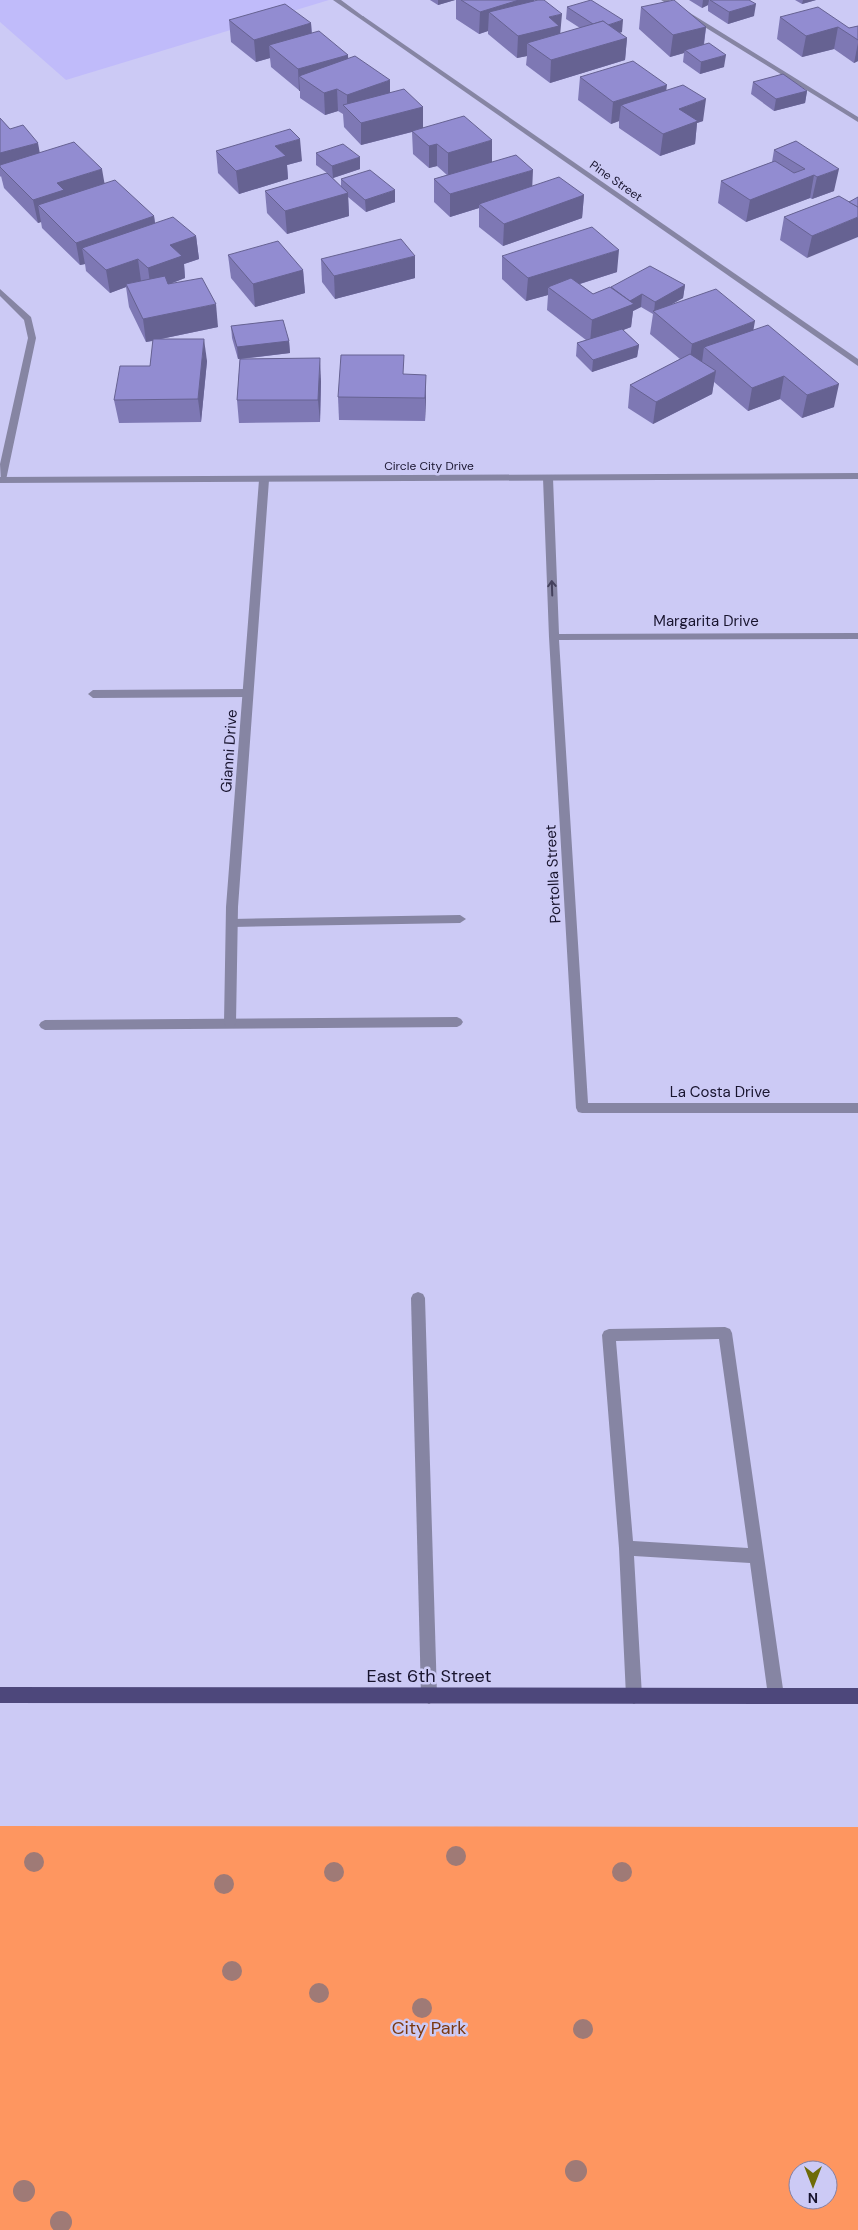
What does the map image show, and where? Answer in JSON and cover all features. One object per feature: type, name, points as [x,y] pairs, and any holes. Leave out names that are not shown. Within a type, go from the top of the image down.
[{"type":"main road","name":"East 6th Street","points":[[0,1695],[858,1696]]},
{"type":"street","name":"Pine Street","points":[[336,0],[858,363]]},
{"type":"street","points":[[664,0],[858,120]]},
{"type":"street","points":[[0,290],[28,319],[32,338],[1,480]]},
{"type":"street","name":"Circle City Drive","points":[[1,480],[858,476]]},
{"type":"street","name":"Portolla Street","points":[[548,478],[554,637],[582,1108]]},
{"type":"street","name":"Gianni Drive","points":[[230,1023],[232,923],[264,480]]},
{"type":"street","name":"Margarita Drive","points":[[554,637],[858,636]]},
{"type":"street","points":[[94,694],[248,693]]},
{"type":"street","points":[[232,923],[460,919]]},
{"type":"street","points":[[45,1025],[457,1022]]},
{"type":"street","name":"La Costa Drive","points":[[582,1108],[858,1108]]},
{"type":"street","points":[[418,1298],[429,1696]]},
{"type":"street","points":[[634,1696],[626,1548],[609,1335],[725,1333],[776,1696]]},
{"type":"street","points":[[626,1548],[756,1556]]},
{"type":"shaded area","points":[[0,0],[329,0],[66,80],[0,22]]},
{"type":"green space","name":"City Park","points":[[0,1826],[858,1827],[858,2230],[0,2230]]},
{"type":"building","points":[[461,0],[519,0],[480,12]]},
{"type":"building","points":[[544,0],[562,14],[549,17],[559,26],[518,36],[489,12]]},
{"type":"building","points":[[591,0],[623,20],[608,25],[603,21],[593,24],[567,7]]},
{"type":"building","points":[[674,0],[706,27],[673,35],[641,7]]},
{"type":"building","points":[[710,0],[749,0],[756,4],[729,12]]},
{"type":"building","points":[[285,4],[311,23],[254,40],[229,20]]},
{"type":"building","points":[[818,7],[849,28],[858,26],[858,40],[838,27],[806,36],[780,17]]},
{"type":"building","points":[[603,21],[627,38],[551,60],[527,43]]},
{"type":"building","points":[[319,31],[348,55],[298,69],[269,45]]},
{"type":"building","points":[[709,43],[726,55],[701,62],[685,50]]},
{"type":"building","points":[[355,56],[390,80],[347,95],[337,89],[324,93],[299,76]]},
{"type":"building","points":[[633,61],[667,85],[613,102],[580,77]]},
{"type":"building","points":[[783,74],[807,91],[776,99],[753,82]]},
{"type":"building","points":[[683,85],[706,99],[679,109],[698,121],[663,134],[621,105]]},
{"type":"building","points":[[404,89],[423,107],[361,123],[343,105]]},
{"type":"building","points":[[464,116],[492,140],[448,153],[437,144],[429,146],[412,131]]},
{"type":"building","points":[[0,118],[10,129],[23,125],[38,143],[0,153]]},
{"type":"building","points":[[290,129],[300,139],[275,146],[286,156],[236,171],[216,151]]},
{"type":"building","points":[[796,141],[839,169],[817,177],[814,175],[750,200],[721,181],[775,161],[794,173],[805,169],[774,150]]},
{"type":"building","points":[[74,142],[102,169],[57,183],[64,190],[33,200],[0,167],[0,165]]},
{"type":"building","points":[[343,144],[360,157],[332,166],[316,153]]},
{"type":"building","points":[[516,155],[533,170],[450,194],[434,179]]},
{"type":"building","points":[[370,170],[395,190],[365,200],[341,179]]},
{"type":"building","points":[[327,173],[348,193],[285,211],[265,191]]},
{"type":"building","points":[[559,177],[584,195],[504,224],[479,204]]},
{"type":"building","points":[[115,180],[154,216],[76,243],[38,205]]},
{"type":"building","points":[[839,196],[858,207],[858,217],[812,236],[784,217]]},
{"type":"building","points":[[858,197],[858,207],[849,202]]},
{"type":"building","points":[[173,217],[196,236],[170,245],[182,256],[148,268],[138,259],[106,270],[82,248]]},
{"type":"building","points":[[592,227],[619,250],[528,278],[502,256]]},
{"type":"building","points":[[401,239],[415,256],[334,276],[321,259]]},
{"type":"building","points":[[278,241],[303,270],[253,284],[228,255]]},
{"type":"building","points":[[650,266],[685,285],[655,302],[642,294],[630,301],[611,287]]},
{"type":"building","points":[[165,276],[168,284],[202,278],[216,304],[143,319],[126,284]]},
{"type":"building","points":[[571,278],[593,294],[610,287],[634,304],[592,320],[548,287]]},
{"type":"building","points":[[716,289],[755,321],[692,344],[653,311]]},
{"type":"building","points":[[283,320],[289,341],[237,347],[231,326]]},
{"type":"building","points":[[768,325],[839,384],[807,395],[784,376],[752,388],[704,347]]},
{"type":"building","points":[[622,329],[639,345],[593,360],[577,343]]},
{"type":"building","points":[[153,339],[204,339],[198,399],[114,400],[120,366],[150,366]]},
{"type":"building","points":[[690,354],[716,371],[656,402],[630,385]]},
{"type":"building","points":[[341,355],[404,355],[403,374],[426,375],[425,398],[338,397]]},
{"type":"building","points":[[320,358],[318,400],[237,400],[240,359]]}]
